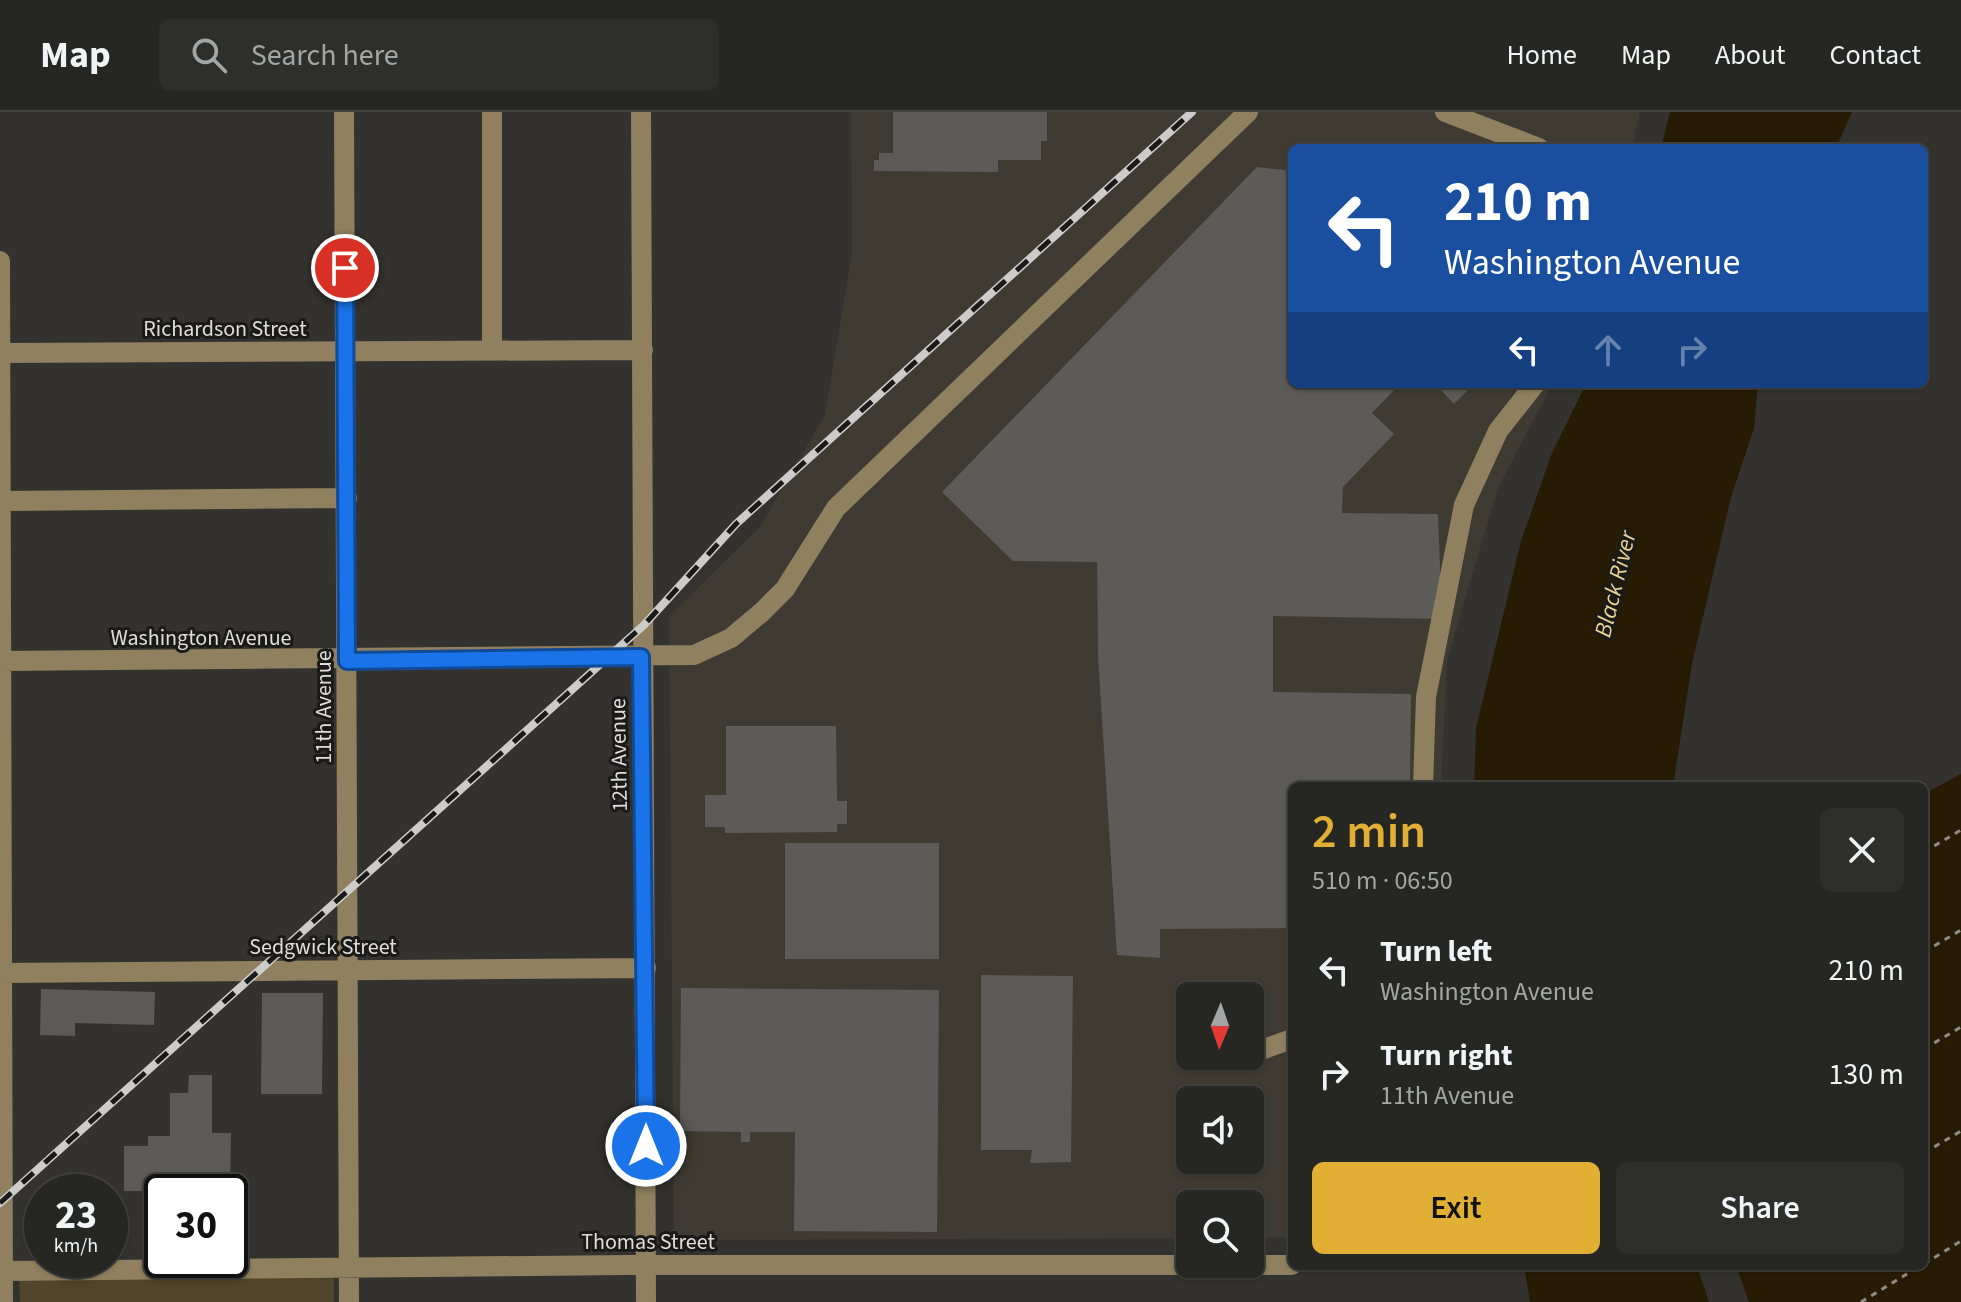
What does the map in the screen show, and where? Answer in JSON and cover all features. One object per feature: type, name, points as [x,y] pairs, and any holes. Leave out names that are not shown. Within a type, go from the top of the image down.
[{"type":"street","name":"11th Avenue","points":[[344,112],[349,1302]]},
{"type":"street","points":[[492,112],[492,350]]},
{"type":"street","name":"12th Avenue","points":[[641,112],[646,1302]]},
{"type":"street","name":"Washington Avenue","points":[[2,661],[347,661],[694,655],[742,630],[785,589],[836,508],[1248,112]]},
{"type":"street","points":[[1445,112],[1529,144]]},
{"type":"street","points":[[0,261],[3,1302]]},
{"type":"street","name":"Richardson Street","points":[[0,353],[643,350]]},
{"type":"street","points":[[1423,782],[1426,697],[1464,505],[1498,431],[1532,388]]},
{"type":"street","points":[[2,501],[347,498]]},
{"type":"street","name":"Sedgwick Street","points":[[1,973],[646,968]]},
{"type":"street","points":[[1264,1049],[1288,1040]]},
{"type":"street","name":"Thomas Street","points":[[3,1271],[646,1265],[1288,1265]]},
{"type":"path","points":[[1928,850],[1961,830]]},
{"type":"path","points":[[1928,950],[1961,930]]},
{"type":"path","points":[[1928,1047],[1961,1027]]},
{"type":"path","points":[[1928,1151],[1961,1131]]},
{"type":"path","points":[[1928,1261],[1961,1241]]},
{"type":"path","points":[[1861,1302],[1914,1270]]},
{"type":"shaded area","points":[[851,112],[1640,112],[1633,144],[1288,144],[1288,388],[1550,388],[1498,488],[1447,660],[1441,782],[1288,782],[1288,1237],[1264,1238],[1264,1190],[1176,1190],[1176,1238],[674,1240],[669,616],[760,527],[825,415],[852,253]]},
{"type":"shaded area","points":[[334,1275],[334,1302],[20,1302],[19,1277],[248,1278],[248,1276]]},
{"type":"water","points":[[1670,112],[1852,112],[1838,144],[1662,144]]},
{"type":"water","name":"Black River","points":[[1584,388],[1758,388],[1754,428],[1731,497],[1692,664],[1674,782],[1474,782],[1476,728],[1521,541],[1552,453]]},
{"type":"water","points":[[1961,774],[1961,1302],[1749,1302],[1737,1270],[1928,1270],[1928,792]]},
{"type":"water","points":[[1525,1270],[1698,1270],[1709,1302],[1530,1302]]},
{"type":"building","points":[[893,112],[1047,112],[1047,141],[1041,141],[1041,160],[998,160],[998,172],[874,171],[874,160],[879,160],[879,153],[893,153]]},
{"type":"building","points":[[1257,167],[1288,171],[1288,388],[1396,388],[1372,413],[1394,434],[1343,487],[1342,513],[1438,514],[1442,619],[1273,616],[1273,692],[1411,694],[1410,782],[1288,782],[1288,928],[1160,929],[1160,958],[1117,955],[1098,656],[1097,562],[1013,561],[942,492]]},
{"type":"building","points":[[1439,388],[1470,388],[1454,404]]},
{"type":"building","points":[[726,726],[836,726],[837,801],[847,801],[847,824],[837,824],[837,832],[725,833],[725,827],[705,827],[705,795],[726,795]]},
{"type":"building","points":[[785,843],[939,843],[939,959],[785,959]]},
{"type":"building","points":[[981,975],[1073,976],[1071,1162],[1030,1163],[1032,1150],[981,1150]]},
{"type":"building","points":[[681,988],[939,990],[937,1232],[794,1231],[795,1132],[750,1132],[750,1142],[741,1142],[741,1132],[680,1131]]},
{"type":"building","points":[[41,989],[155,992],[154,1025],[75,1023],[75,1036],[40,1035]]},
{"type":"building","points":[[262,993],[323,993],[322,1094],[261,1094]]},
{"type":"building","points":[[189,1075],[212,1075],[212,1133],[231,1133],[230,1174],[144,1174],[144,1191],[128,1191],[128,1174],[124,1174],[124,1146],[148,1146],[148,1136],[170,1136],[170,1093],[188,1093]]},
{"type":"railway","points":[[0,1203],[644,625],[736,524],[1192,112]]},
{"type":"route","points":[[345,268],[347,661],[641,657],[646,1146]]}]
